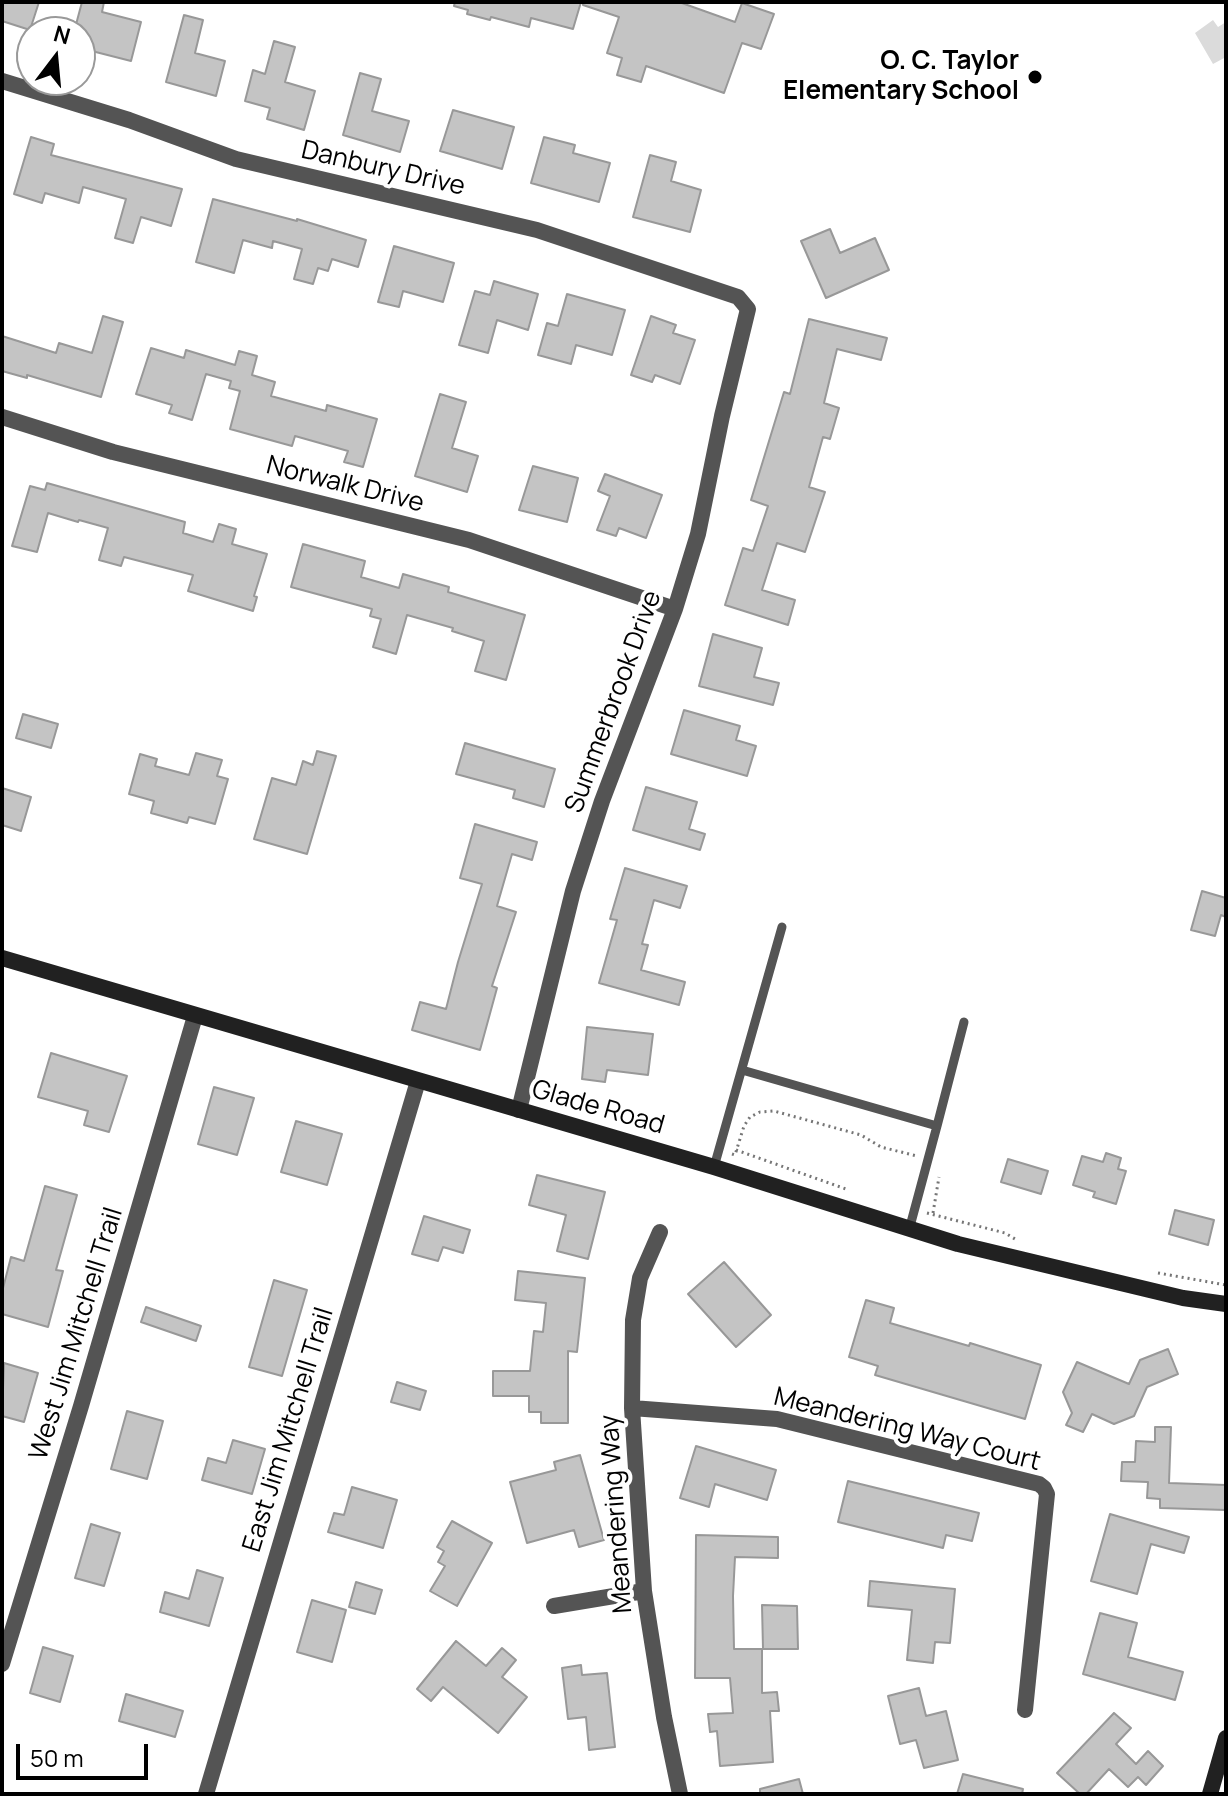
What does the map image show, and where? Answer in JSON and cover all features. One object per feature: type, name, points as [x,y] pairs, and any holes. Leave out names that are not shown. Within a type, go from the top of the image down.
[{"type":"main road","name":"Glade Road","points":[[2,958],[714,1167],[909,1230],[1183,1298],[1226,1304]]},
{"type":"main road","name":"Glade Road","points":[[1183,1298],[1226,1316]]},
{"type":"main road","points":[[1210,1794],[1226,1738]]},
{"type":"street","name":"Danbury Drive","points":[[2,81],[129,120],[236,159],[537,230],[738,297],[748,309]]},
{"type":"street","name":"Summerbrook Drive","points":[[519,1110],[583,861],[602,801],[675,609],[698,534],[748,309]]},
{"type":"street","name":"Norwalk Drive","points":[[2,417],[113,452],[469,540],[675,609]]},
{"type":"street","name":"West Jim Mitchell Trail","points":[[2,1664],[195,1016]]},
{"type":"street","name":"East Jim Mitchell Trail","points":[[206,1794],[418,1081]]},
{"type":"street","name":"Meandering Way","points":[[660,1232],[640,1278],[633,1320],[632,1408],[644,1591],[680,1794]]},
{"type":"street","name":"Meandering Way Court","points":[[632,1408],[777,1419],[1039,1484],[1047,1494],[1025,1710]]},
{"type":"street","points":[[554,1606],[644,1591]]},
{"type":"lane","points":[[714,1167],[782,927]]},
{"type":"lane","points":[[909,1230],[964,1022]]},
{"type":"lane","points":[[742,1070],[937,1126]]},
{"type":"path","points":[[719,1150],[735,1155],[744,1126],[750,1117],[760,1112],[774,1111],[861,1135],[881,1147],[941,1163],[932,1214]]},
{"type":"path","points":[[736,1150],[856,1193]]},
{"type":"path","points":[[915,1210],[1005,1233],[1017,1240]]},
{"type":"path","points":[[1152,1272],[1226,1285]]},
{"type":"shaded area","points":[[1213,20],[1218,27],[1226,22],[1226,57],[1213,64],[1195,33]]},
{"type":"building","points":[[2,2],[39,2],[34,16],[16,16],[16,26],[2,21]]},
{"type":"building","points":[[82,2],[104,2],[102,12],[141,22],[131,61],[96,52],[96,16],[78,16]]},
{"type":"building","points":[[455,2],[581,2],[573,29],[531,18],[529,27],[491,17],[490,20],[467,14],[468,10],[454,6]]},
{"type":"building","points":[[583,2],[679,2],[735,22],[742,3],[774,14],[761,49],[742,43],[724,93],[646,66],[641,82],[617,75],[622,58],[607,53],[619,17],[583,5]]},
{"type":"building","points":[[184,15],[203,20],[195,53],[225,61],[216,96],[166,82]]},
{"type":"building","points":[[274,41],[295,47],[285,82],[315,91],[304,130],[267,119],[270,108],[245,101],[253,70],[265,74]]},
{"type":"building","points":[[360,73],[381,79],[372,111],[409,121],[400,152],[343,135]]},
{"type":"building","points":[[453,110],[514,127],[502,169],[440,151]]},
{"type":"building","points":[[31,137],[54,144],[51,155],[182,189],[171,226],[141,217],[133,243],[115,238],[126,199],[83,187],[79,203],[45,193],[42,203],[14,194]]},
{"type":"building","points":[[544,137],[575,145],[573,153],[610,163],[599,202],[531,183]]},
{"type":"building","points":[[650,155],[676,162],[671,181],[701,190],[690,232],[633,217]]},
{"type":"building","points":[[213,199],[297,219],[366,240],[358,267],[332,259],[328,271],[318,268],[313,284],[294,279],[302,249],[273,241],[272,248],[243,240],[234,273],[196,262]]},
{"type":"building","points":[[830,229],[840,253],[875,238],[889,270],[826,298],[801,241]]},
{"type":"building","points":[[394,246],[454,263],[443,302],[403,291],[399,307],[378,302]]},
{"type":"building","points":[[494,281],[538,294],[528,330],[497,320],[488,353],[459,345],[475,291],[490,295]]},
{"type":"building","points":[[567,294],[625,310],[612,355],[576,345],[571,364],[538,355],[547,323],[558,326]]},
{"type":"building","points":[[103,316],[123,322],[101,397],[27,375],[27,378],[2,371],[2,336],[56,353],[59,343],[92,353]]},
{"type":"building","points":[[651,316],[676,325],[673,333],[695,340],[680,384],[655,375],[652,382],[631,375]]},
{"type":"building","points":[[809,319],[887,338],[881,360],[837,349],[824,403],[839,408],[830,439],[823,437],[809,487],[825,492],[805,552],[777,543],[762,590],[795,600],[788,625],[725,605],[743,548],[753,551],[768,506],[751,500],[784,392],[790,394]]},
{"type":"building","points":[[151,348],[184,358],[186,350],[235,365],[239,351],[257,356],[252,375],[275,382],[271,396],[326,411],[327,405],[377,419],[363,467],[344,462],[348,451],[295,436],[292,446],[230,429],[240,391],[229,388],[231,381],[206,374],[192,420],[169,413],[172,405],[136,394]]},
{"type":"building","points":[[440,394],[466,402],[452,448],[478,456],[467,492],[415,476]]},
{"type":"building","points":[[533,466],[578,478],[567,522],[519,510]]},
{"type":"building","points":[[605,474],[662,495],[646,538],[619,528],[616,536],[597,530],[610,496],[598,491]]},
{"type":"building","points":[[47,483],[185,522],[183,533],[213,542],[219,524],[236,529],[232,544],[267,554],[254,596],[257,597],[253,611],[188,591],[193,575],[124,557],[121,566],[99,560],[108,528],[79,520],[48,513],[37,552],[12,546],[30,486],[45,490]]},
{"type":"building","points":[[303,544],[365,561],[361,577],[399,588],[403,574],[449,587],[448,592],[525,615],[506,680],[475,671],[484,641],[407,615],[396,654],[373,647],[381,619],[370,616],[372,609],[291,587]]},
{"type":"building","points":[[713,634],[762,648],[754,677],[779,683],[773,705],[699,686]]},
{"type":"building","points":[[684,710],[740,726],[736,740],[756,746],[747,776],[671,754]]},
{"type":"building","points":[[23,714],[58,724],[51,748],[16,738]]},
{"type":"building","points":[[465,743],[555,769],[544,807],[513,798],[515,790],[456,774]]},
{"type":"building","points":[[317,751],[336,756],[307,854],[254,839],[272,778],[296,785],[303,761],[313,765]]},
{"type":"building","points":[[196,753],[222,760],[217,776],[228,779],[215,824],[189,817],[187,823],[151,813],[154,801],[129,794],[140,754],[157,759],[155,766],[189,775]]},
{"type":"building","points":[[646,787],[697,802],[689,829],[705,834],[700,850],[633,830]]},
{"type":"building","points":[[2,788],[31,797],[21,831],[2,825]]},
{"type":"building","points":[[475,824],[537,842],[532,860],[512,854],[497,906],[516,912],[492,986],[497,988],[480,1050],[412,1030],[420,1002],[446,1009],[482,884],[460,878]]},
{"type":"building","points":[[625,868],[687,886],[680,908],[654,900],[642,944],[648,945],[641,970],[685,982],[679,1005],[599,983],[617,920],[610,919]]},
{"type":"building","points":[[1202,891],[1226,898],[1226,917],[1221,915],[1215,936],[1191,930]]},
{"type":"building","points":[[587,1027],[653,1034],[648,1075],[607,1070],[605,1082],[582,1079]]},
{"type":"building","points":[[51,1053],[127,1076],[109,1132],[84,1125],[88,1111],[38,1097]]},
{"type":"building","points":[[214,1087],[254,1098],[237,1155],[198,1144]]},
{"type":"building","points":[[296,1121],[342,1134],[327,1185],[281,1172]]},
{"type":"building","points":[[1106,1153],[1121,1158],[1118,1169],[1126,1171],[1116,1204],[1093,1197],[1095,1192],[1073,1185],[1082,1156],[1103,1162]]},
{"type":"building","points":[[1008,1159],[1048,1171],[1041,1194],[1001,1182]]},
{"type":"building","points":[[537,1175],[605,1192],[588,1259],[557,1251],[566,1215],[529,1205]]},
{"type":"building","points":[[45,1186],[77,1195],[56,1270],[63,1271],[48,1327],[2,1314],[2,1292],[11,1257],[24,1261]]},
{"type":"building","points":[[1175,1210],[1214,1220],[1208,1245],[1169,1234]]},
{"type":"building","points":[[424,1216],[470,1230],[463,1253],[443,1247],[438,1261],[412,1254]]},
{"type":"building","points":[[724,1262],[771,1315],[736,1347],[688,1294]]},
{"type":"building","points":[[518,1271],[585,1278],[577,1352],[568,1351],[568,1423],[541,1423],[541,1412],[529,1412],[529,1396],[493,1396],[493,1371],[530,1371],[534,1331],[543,1332],[546,1303],[515,1300]]},
{"type":"building","points":[[274,1280],[307,1290],[282,1376],[249,1367]]},
{"type":"building","points":[[866,1300],[894,1308],[890,1323],[1041,1365],[1025,1419],[875,1375],[878,1366],[849,1357]]},
{"type":"building","points":[[146,1307],[201,1326],[196,1341],[141,1322]]},
{"type":"building","points":[[1168,1349],[1178,1374],[1147,1387],[1134,1416],[1114,1424],[1092,1414],[1083,1432],[1066,1425],[1072,1413],[1063,1392],[1077,1362],[1129,1384],[1140,1360]]},
{"type":"building","points":[[4,1363],[38,1373],[24,1422],[2,1416]]},
{"type":"building","points":[[397,1382],[426,1391],[420,1410],[391,1402]]},
{"type":"building","points":[[127,1411],[163,1421],[147,1479],[111,1469]]},
{"type":"building","points":[[1155,1427],[1171,1427],[1169,1483],[1226,1485],[1226,1510],[1160,1508],[1160,1499],[1147,1498],[1148,1482],[1121,1481],[1122,1462],[1135,1462],[1136,1441],[1155,1442]]},
{"type":"building","points":[[233,1440],[265,1449],[252,1494],[202,1480],[208,1458],[226,1463]]},
{"type":"building","points":[[696,1446],[776,1470],[767,1500],[715,1484],[709,1507],[680,1498]]},
{"type":"building","points":[[580,1455],[604,1540],[579,1547],[574,1530],[527,1543],[510,1482],[556,1470],[554,1462]]},
{"type":"building","points":[[848,1481],[979,1513],[972,1541],[946,1535],[943,1548],[838,1522]]},
{"type":"building","points":[[352,1487],[397,1500],[383,1548],[328,1532],[334,1513],[344,1515]]},
{"type":"building","points":[[1110,1514],[1189,1537],[1184,1553],[1151,1544],[1137,1594],[1091,1581]]},
{"type":"building","points":[[452,1521],[492,1543],[457,1606],[430,1591],[445,1566],[438,1562],[444,1551],[437,1547]]},
{"type":"building","points":[[91,1524],[120,1533],[104,1586],[75,1578]]},
{"type":"building","points":[[696,1535],[778,1537],[778,1558],[735,1557],[733,1596],[734,1649],[762,1649],[762,1693],[777,1692],[779,1711],[770,1711],[773,1762],[720,1766],[717,1731],[710,1732],[708,1714],[733,1713],[730,1678],[695,1678]]},
{"type":"building","points":[[197,1570],[223,1578],[209,1626],[160,1612],[165,1592],[189,1599]]},
{"type":"building","points":[[870,1581],[955,1589],[950,1643],[935,1642],[933,1663],[907,1660],[912,1610],[868,1606]]},
{"type":"building","points":[[356,1582],[382,1590],[375,1614],[349,1607]]},
{"type":"building","points":[[312,1600],[346,1610],[332,1662],[297,1652]]},
{"type":"building","points":[[762,1605],[797,1606],[798,1649],[763,1649]]},
{"type":"building","points":[[1100,1613],[1137,1623],[1128,1657],[1183,1672],[1175,1700],[1083,1674]]},
{"type":"building","points":[[456,1641],[486,1666],[502,1648],[516,1660],[502,1677],[527,1697],[498,1733],[443,1687],[431,1701],[417,1689]]},
{"type":"building","points":[[43,1647],[73,1656],[60,1702],[30,1693]]},
{"type":"building","points":[[581,1665],[582,1675],[607,1673],[615,1747],[589,1750],[586,1717],[568,1719],[562,1668]]},
{"type":"building","points":[[919,1688],[926,1716],[946,1711],[958,1760],[924,1768],[916,1740],[900,1744],[888,1696]]},
{"type":"building","points":[[126,1694],[183,1711],[175,1737],[119,1721]]},
{"type":"building","points":[[1114,1713],[1131,1728],[1116,1744],[1136,1764],[1148,1751],[1163,1766],[1146,1785],[1138,1777],[1128,1787],[1109,1769],[1086,1794],[1080,1794],[1057,1773]]},
{"type":"building","points":[[963,1774],[1023,1789],[1022,1794],[957,1794]]},
{"type":"building","points":[[799,1779],[803,1794],[760,1794],[760,1789]]},
{"type":"place","name":"O. C. Taylor Elementary School","points":[[1035,77]]}]
